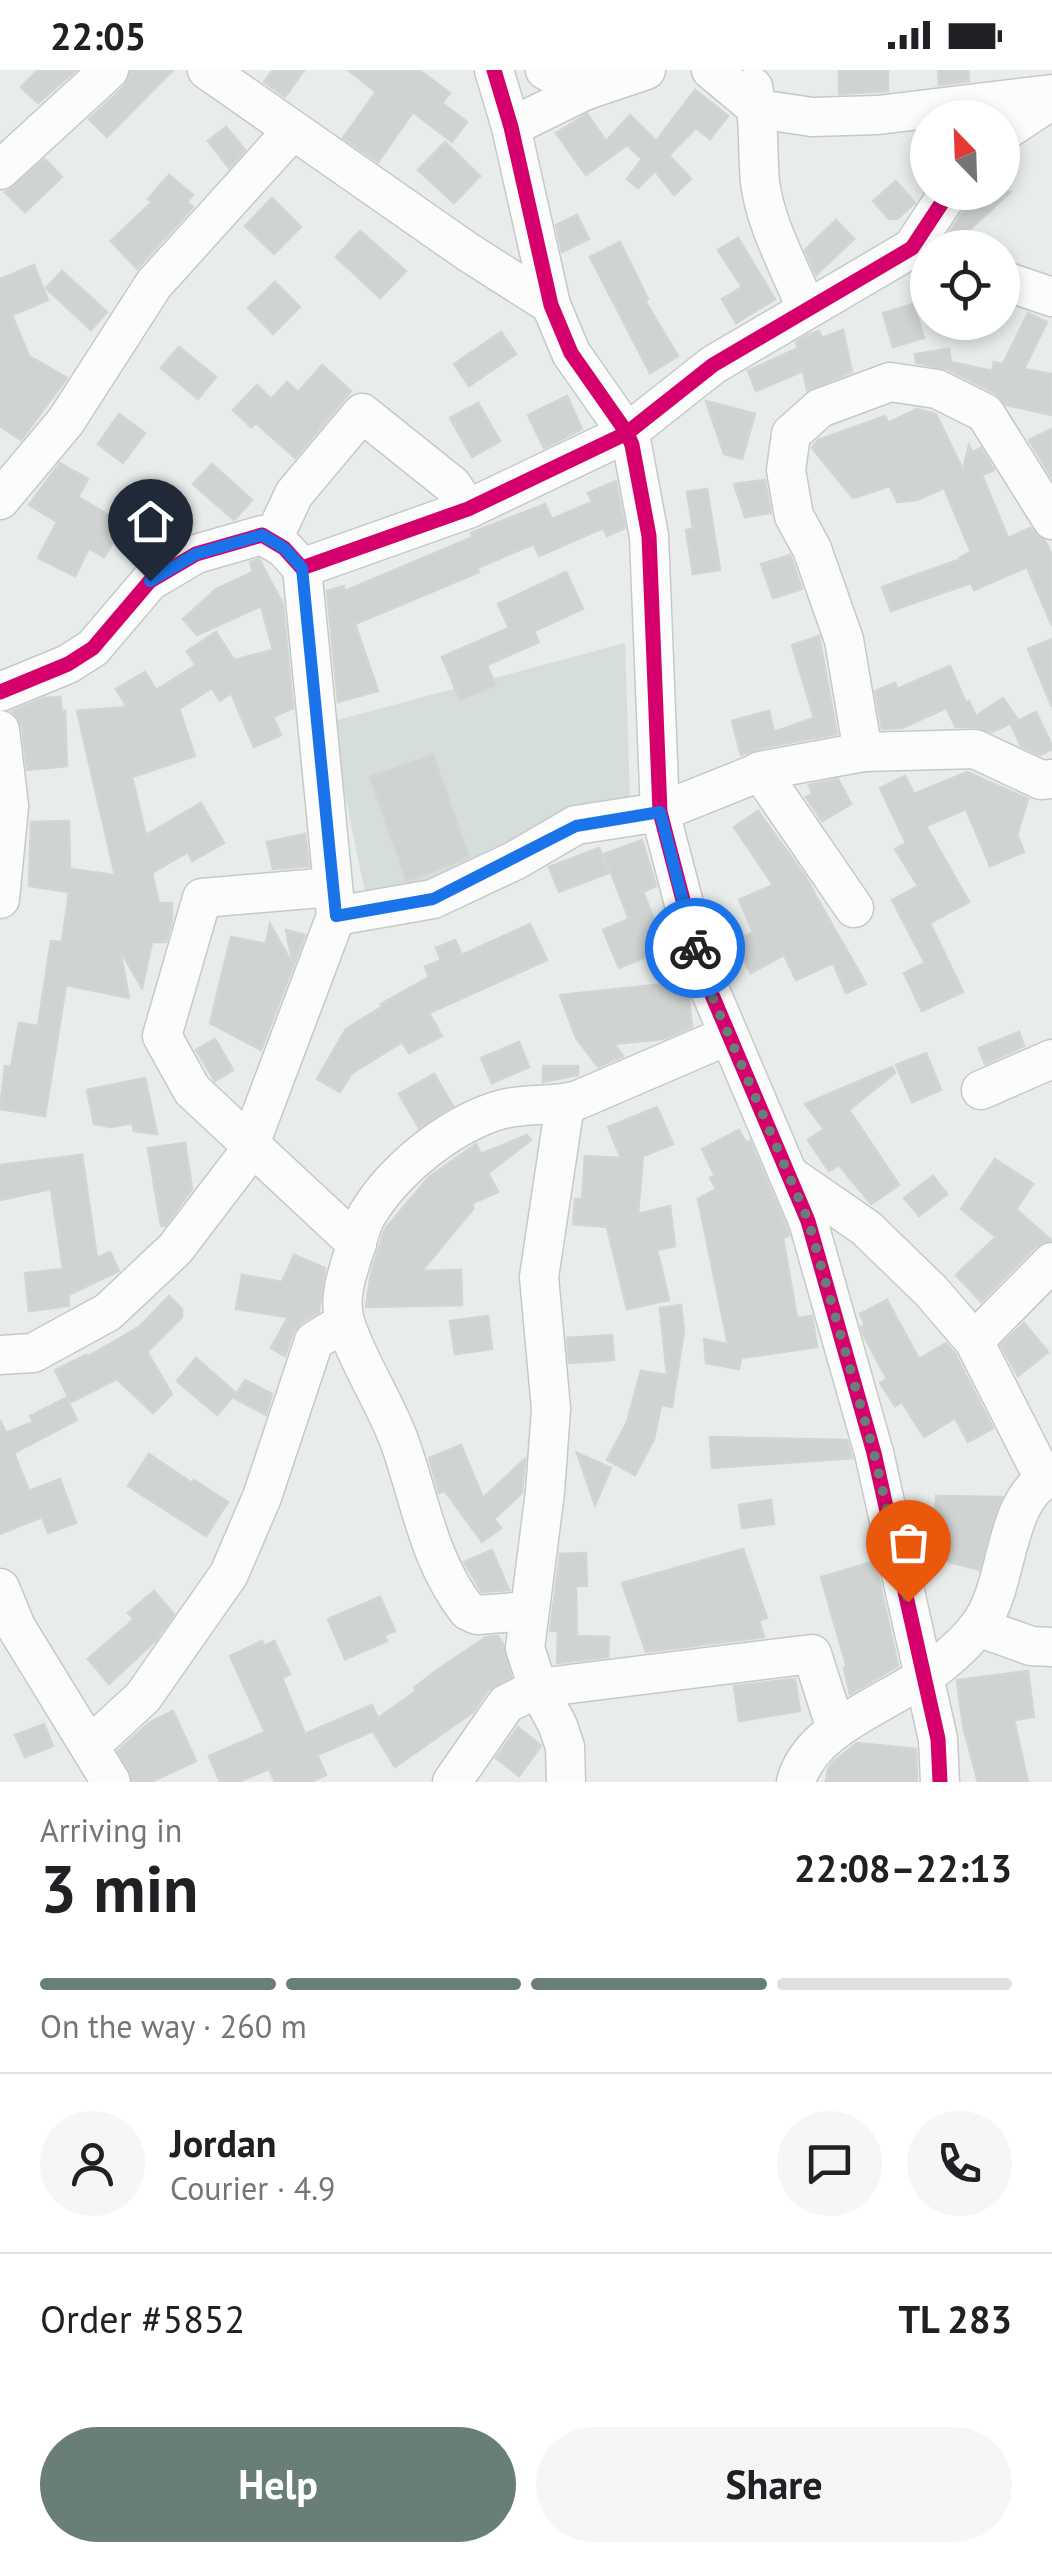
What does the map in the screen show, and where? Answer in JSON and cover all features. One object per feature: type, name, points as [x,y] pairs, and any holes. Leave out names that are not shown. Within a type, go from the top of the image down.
[{"type":"street","points":[[0,170],[109,70]]},
{"type":"street","points":[[207,70],[468,252],[551,305]]},
{"type":"street","points":[[494,70],[551,305],[572,353],[627,433],[649,536],[660,812],[700,968],[808,1220],[874,1453],[938,1739],[940,1782]]},
{"type":"street","points":[[544,70],[584,91]]},
{"type":"street","points":[[511,128],[584,91],[646,70]]},
{"type":"street","points":[[711,70],[758,109],[812,117],[878,115],[1052,97]]},
{"type":"street","points":[[750,70],[758,109],[760,184],[806,308]]},
{"type":"street","points":[[1020,121],[1052,97]]},
{"type":"street","points":[[0,500],[66,421],[154,284],[293,130]]},
{"type":"street","points":[[302,568],[468,508],[627,433],[713,364],[806,308],[910,256]]},
{"type":"street","points":[[1020,286],[1052,297]]},
{"type":"street","points":[[864,752],[844,640],[812,549],[794,516],[786,470],[791,434],[820,408],[890,382],[937,388],[985,413],[1052,520]]},
{"type":"street","points":[[273,539],[294,494],[362,414],[452,485],[468,508]]},
{"type":"street","points":[[0,692],[68,664],[93,648],[150,581],[196,554],[262,535],[273,539],[302,568],[334,902],[243,1160],[174,1249],[108,1312],[32,1353],[0,1355]]},
{"type":"street","points":[[0,730],[4,807],[0,899]]},
{"type":"street","points":[[357,1244],[192,1090],[162,1036],[202,898],[334,902],[433,899],[576,826],[660,812],[760,771],[864,752],[975,749],[1041,780],[1052,778]]},
{"type":"street","points":[[760,771],[854,908]]},
{"type":"street","points":[[528,1611],[477,1615],[468,1611],[430,1544],[399,1442],[345,1322],[342,1289],[366,1216],[398,1177],[440,1141],[495,1111],[524,1104],[565,1104],[729,1035]]},
{"type":"street","points":[[981,1090],[1052,1059]]},
{"type":"street","points":[[565,1104],[539,1277],[551,1409],[526,1648],[538,1688],[565,1747],[566,1782]]},
{"type":"street","points":[[788,1174],[866,1228],[974,1340],[1048,1478],[1022,1504],[991,1605],[978,1627],[924,1676],[836,1728],[800,1768],[796,1782]]},
{"type":"street","points":[[974,1340],[1052,1262]]},
{"type":"street","points":[[90,1746],[144,1698],[229,1574],[262,1497],[314,1342],[345,1322]]},
{"type":"street","points":[[0,1588],[16,1627],[111,1782]]},
{"type":"street","points":[[978,1627],[1031,1646],[1052,1647]]},
{"type":"street","points":[[452,1782],[506,1704],[538,1688],[812,1654],[836,1728]]},
{"type":"shaded area","points":[[625,643],[630,797],[548,825],[370,917],[330,722]]},
{"type":"building","points":[[38,70],[76,70],[38,103],[21,87]]},
{"type":"building","points":[[131,70],[173,70],[107,137],[89,119],[125,86]]},
{"type":"building","points":[[273,70],[304,70],[285,97],[264,82]]},
{"type":"building","points":[[348,70],[419,70],[450,93],[442,103],[467,122],[452,142],[413,112],[378,162],[343,138],[376,92]]},
{"type":"building","points":[[839,70],[888,70],[888,91],[839,94]]},
{"type":"building","points":[[938,70],[968,70],[969,81],[939,85]]},
{"type":"building","points":[[695,90],[728,116],[710,139],[696,128],[669,155],[691,179],[674,195],[655,171],[638,188],[627,179],[642,159],[627,145],[586,175],[556,133],[587,114],[606,141],[630,115],[656,141]]},
{"type":"building","points":[[226,127],[245,150],[229,168],[208,141]]},
{"type":"building","points":[[445,142],[480,176],[454,203],[418,170]]},
{"type":"building","points":[[45,159],[62,177],[25,212],[5,192]]},
{"type":"building","points":[[169,175],[193,195],[187,202],[193,207],[137,269],[111,241],[152,202],[148,199]]},
{"type":"building","points":[[896,181],[910,197],[910,207],[897,219],[889,219],[873,201]]},
{"type":"building","points":[[272,198],[301,227],[274,254],[245,226]]},
{"type":"building","points":[[964,210],[991,210],[969,230],[951,230]]},
{"type":"building","points":[[577,215],[589,239],[562,252],[556,225]]},
{"type":"building","points":[[836,220],[854,239],[816,275],[805,250]]},
{"type":"building","points":[[360,231],[406,271],[380,298],[336,257]]},
{"type":"building","points":[[738,238],[775,299],[736,323],[722,299],[742,287],[718,250]]},
{"type":"building","points":[[620,242],[648,299],[645,301],[678,356],[650,373],[590,257]]},
{"type":"building","points":[[34,265],[48,300],[12,315],[29,356],[67,378],[21,440],[0,426],[0,279]]},
{"type":"building","points":[[62,271],[107,312],[91,330],[46,288]]},
{"type":"building","points":[[275,282],[300,307],[273,334],[248,308]]},
{"type":"building","points":[[910,305],[910,340],[917,340],[893,347],[883,313]]},
{"type":"building","points":[[1028,313],[1047,322],[1024,369],[1052,374],[1052,415],[1006,405],[995,393],[947,369],[916,363],[915,354],[949,349],[951,362],[992,371],[994,362],[1003,364],[1015,340],[1020,340],[1020,329]]},
{"type":"building","points":[[843,330],[852,372],[807,390],[803,371],[756,391],[748,371],[798,348],[796,342],[808,335],[819,331],[822,338]]},
{"type":"building","points":[[501,332],[516,354],[469,386],[454,364]]},
{"type":"building","points":[[179,347],[216,377],[198,399],[161,368]]},
{"type":"building","points":[[322,365],[351,391],[295,458],[256,423],[251,427],[233,410],[257,385],[271,399],[287,382],[298,392]]},
{"type":"building","points":[[567,396],[582,429],[544,448],[528,415]]},
{"type":"building","points":[[706,401],[755,414],[742,459],[724,454]]},
{"type":"building","points":[[478,403],[500,441],[472,457],[450,418]]},
{"type":"building","points":[[917,409],[936,414],[963,470],[969,445],[972,452],[981,448],[994,470],[982,475],[1008,538],[1030,528],[1045,541],[1052,555],[1052,626],[1027,567],[974,590],[971,583],[891,611],[882,587],[971,552],[944,488],[917,500],[897,502],[890,486],[853,498],[812,448],[818,440],[885,416],[888,423]]},
{"type":"building","points":[[119,414],[145,433],[123,463],[98,444]]},
{"type":"building","points":[[1052,429],[1052,478],[1029,440]]},
{"type":"building","points":[[60,463],[88,479],[78,497],[124,524],[104,557],[89,548],[75,576],[38,558],[57,522],[29,505]]},
{"type":"building","points":[[212,464],[252,500],[234,520],[193,484]]},
{"type":"building","points":[[765,480],[771,513],[745,517],[734,484]]},
{"type":"building","points":[[616,481],[625,528],[607,536],[603,528],[539,556],[534,544],[477,568],[479,572],[355,624],[378,691],[338,702],[327,591],[344,586],[345,591],[545,504],[552,519],[592,502],[588,493]]},
{"type":"building","points":[[707,489],[720,570],[693,574],[686,530],[693,529],[687,492]]},
{"type":"building","points":[[790,555],[802,589],[773,598],[761,564]]},
{"type":"building","points":[[259,559],[283,604],[293,708],[273,717],[281,735],[254,747],[231,693],[220,701],[212,688],[179,709],[195,756],[132,777],[146,835],[201,803],[224,843],[192,861],[188,852],[152,873],[159,903],[172,903],[172,921],[166,942],[152,942],[142,988],[120,950],[129,998],[66,985],[45,1116],[0,1109],[5,1066],[11,1067],[19,1023],[38,1026],[51,941],[62,942],[69,892],[29,886],[31,822],[69,821],[70,869],[115,875],[77,711],[127,707],[116,689],[145,672],[156,690],[196,665],[187,651],[216,632],[234,660],[273,650],[261,606],[197,635],[183,619],[216,589],[253,572],[250,562]]},
{"type":"building","points":[[566,572],[583,609],[534,631],[539,642],[487,665],[495,685],[460,700],[442,657],[509,628],[498,604]]},
{"type":"building","points":[[819,636],[837,734],[741,755],[732,721],[769,711],[774,732],[814,718],[792,645]]},
{"type":"building","points":[[1052,639],[1052,707],[1028,649]]},
{"type":"building","points":[[950,666],[976,716],[1003,698],[1018,720],[992,732],[956,727],[946,708],[902,728],[882,729],[875,691],[895,683],[897,689]]},
{"type":"building","points":[[60,697],[62,712],[65,711],[67,766],[27,770],[22,726],[12,711],[44,698]]},
{"type":"building","points":[[1036,712],[1052,746],[1040,755],[1021,746],[1011,724]]},
{"type":"building","points":[[433,755],[469,857],[407,881],[370,777]]},
{"type":"building","points":[[967,772],[1028,799],[1017,835],[1024,852],[990,866],[966,809],[926,826],[969,902],[930,923],[963,992],[922,1011],[904,973],[925,963],[892,900],[918,886],[895,849],[906,843],[880,788],[905,776],[914,794]]},
{"type":"building","points":[[838,779],[851,804],[822,821],[806,797],[812,794],[809,785]]},
{"type":"building","points":[[758,811],[805,876],[830,921],[819,929],[831,923],[866,984],[846,993],[833,963],[796,980],[784,955],[751,973],[734,942],[753,932],[739,900],[773,885],[734,827]]},
{"type":"building","points":[[305,834],[309,866],[273,869],[267,842]]},
{"type":"building","points":[[642,840],[656,886],[643,892],[666,949],[619,968],[603,930],[629,919],[604,854]]},
{"type":"building","points":[[599,848],[609,873],[559,892],[549,867]]},
{"type":"building","points":[[270,924],[293,965],[286,930],[305,935],[261,1050],[210,1023],[231,937],[266,944]]},
{"type":"building","points":[[530,924],[547,960],[429,1013],[442,1036],[409,1053],[402,1042],[351,1074],[340,1092],[317,1079],[346,1029],[429,977],[425,967],[441,960],[436,948],[455,940],[462,955]]},
{"type":"building","points":[[682,982],[684,998],[689,998],[692,1027],[663,1039],[614,1044],[623,1056],[598,1067],[576,1038],[560,995]]},
{"type":"building","points":[[1019,1032],[1024,1046],[985,1064],[979,1048]]},
{"type":"building","points":[[215,1039],[233,1070],[215,1081],[196,1050]]},
{"type":"building","points":[[519,1042],[529,1067],[492,1083],[481,1058]]},
{"type":"building","points":[[926,1053],[941,1090],[912,1102],[896,1065]]},
{"type":"building","points":[[543,1066],[578,1066],[578,1075],[543,1082]]},
{"type":"building","points":[[892,1067],[895,1073],[849,1110],[899,1185],[871,1204],[839,1165],[829,1171],[808,1140],[824,1129],[805,1104]]},
{"type":"building","points":[[434,1074],[453,1106],[419,1128],[399,1094]]},
{"type":"building","points":[[145,1078],[157,1134],[134,1131],[132,1123],[111,1127],[94,1124],[87,1090]]},
{"type":"building","points":[[657,1107],[673,1144],[643,1156],[638,1214],[670,1206],[675,1246],[657,1250],[669,1300],[627,1309],[607,1227],[573,1224],[575,1199],[582,1199],[585,1156],[621,1158],[608,1127]]},
{"type":"building","points":[[739,1130],[746,1143],[750,1141],[787,1228],[789,1235],[783,1238],[797,1318],[812,1316],[817,1347],[741,1358],[739,1369],[706,1363],[704,1339],[728,1344],[698,1199],[716,1189],[710,1178],[715,1176],[702,1149]]},
{"type":"building","points":[[527,1135],[531,1140],[488,1173],[498,1192],[473,1203],[473,1209],[422,1271],[461,1270],[462,1305],[366,1307],[371,1273],[385,1229],[429,1177],[476,1144],[481,1154]]},
{"type":"building","points":[[185,1143],[192,1189],[165,1226],[161,1226],[148,1148]]},
{"type":"building","points":[[82,1155],[97,1258],[110,1252],[119,1271],[68,1295],[69,1306],[29,1311],[25,1273],[63,1269],[51,1189],[0,1200],[0,1165]]},
{"type":"building","points":[[995,1159],[1033,1184],[1016,1209],[1051,1240],[1036,1246],[981,1302],[956,1275],[996,1237],[961,1209]]},
{"type":"building","points":[[933,1176],[947,1194],[919,1216],[904,1198]]},
{"type":"building","points":[[294,1255],[325,1268],[319,1312],[293,1333],[285,1356],[271,1348],[288,1317],[236,1309],[242,1275],[282,1282]]},
{"type":"building","points":[[169,1296],[182,1309],[182,1317],[147,1352],[172,1394],[153,1413],[117,1379],[71,1402],[55,1370],[87,1357],[139,1327]]},
{"type":"building","points":[[887,1300],[919,1359],[946,1343],[993,1428],[968,1442],[955,1418],[924,1437],[902,1402],[895,1406],[880,1383],[887,1379],[864,1336],[860,1314]]},
{"type":"building","points":[[681,1305],[684,1331],[672,1407],[661,1405],[654,1439],[635,1475],[607,1460],[627,1422],[641,1371],[667,1375],[660,1308]]},
{"type":"building","points":[[488,1316],[492,1349],[455,1354],[450,1321]]},
{"type":"building","points":[[1024,1323],[1048,1352],[1018,1376],[1001,1345]]},
{"type":"building","points":[[612,1335],[614,1360],[569,1363],[567,1338]]},
{"type":"building","points":[[196,1358],[236,1393],[217,1415],[177,1381]]},
{"type":"building","points":[[245,1380],[272,1394],[266,1415],[234,1398]]},
{"type":"building","points":[[66,1398],[77,1420],[14,1453],[29,1491],[60,1479],[76,1523],[48,1533],[42,1517],[0,1534],[0,1420],[6,1433],[33,1422],[30,1416]]},
{"type":"building","points":[[710,1437],[847,1440],[852,1458],[712,1468]]},
{"type":"building","points":[[461,1445],[483,1498],[525,1459],[522,1493],[494,1519],[501,1528],[482,1542],[445,1491],[439,1493],[429,1458]]},
{"type":"building","points":[[577,1453],[611,1468],[595,1505]]},
{"type":"building","points":[[149,1454],[228,1502],[206,1536],[128,1486]]},
{"type":"building","points":[[936,1496],[1002,1497],[979,1570],[935,1558]]},
{"type":"building","points":[[771,1500],[774,1524],[742,1528],[739,1505]]},
{"type":"building","points":[[743,1549],[767,1618],[759,1621],[764,1637],[646,1652],[622,1583]]},
{"type":"building","points":[[492,1550],[509,1590],[482,1592],[464,1562]]},
{"type":"building","points":[[586,1553],[587,1586],[576,1586],[577,1636],[609,1637],[608,1657],[557,1663],[558,1631],[550,1631],[560,1554]]},
{"type":"building","points":[[875,1561],[898,1666],[850,1694],[847,1668],[821,1577]]},
{"type":"building","points":[[154,1591],[174,1614],[155,1641],[109,1684],[88,1659],[134,1619],[128,1613]]},
{"type":"building","points":[[380,1597],[395,1631],[384,1635],[387,1641],[345,1659],[328,1619]]},
{"type":"building","points":[[498,1636],[511,1677],[488,1690],[473,1712],[395,1767],[373,1731],[317,1755],[326,1775],[311,1782],[275,1782],[269,1769],[238,1782],[220,1782],[209,1756],[265,1732],[230,1656],[262,1641],[264,1646],[274,1641],[290,1674],[282,1678],[305,1734],[372,1705],[378,1718],[416,1691],[414,1688],[437,1670],[486,1637]]},
{"type":"building","points":[[1028,1671],[1034,1717],[1014,1720],[1028,1782],[978,1782],[963,1726],[957,1680]]},
{"type":"building","points":[[795,1679],[800,1711],[739,1721],[734,1686]]},
{"type":"building","points":[[173,1711],[196,1761],[151,1782],[133,1782],[118,1751],[150,1722]]},
{"type":"building","points":[[44,1724],[53,1746],[25,1757],[15,1735]]},
{"type":"building","points":[[518,1727],[541,1746],[519,1776],[496,1758]]},
{"type":"building","points":[[857,1743],[916,1749],[917,1782],[826,1782],[832,1763]]},
{"type":"cycle path","points":[[494,70],[511,127],[551,305],[571,353],[632,445],[649,536],[660,812],[701,969],[808,1221],[874,1453],[938,1739],[940,1782]]},
{"type":"cycle path","points":[[0,692],[68,664],[93,648],[150,581],[196,554],[262,535],[284,548],[302,568],[468,509],[627,433],[713,365],[912,248],[937,210]]},
{"type":"way so far","points":[[695,948],[700,968],[808,1220],[874,1453],[908,1602]]},
{"type":"route","points":[[150,581],[196,554],[262,535],[284,548],[302,568],[336,916],[433,899],[576,826],[660,812],[695,948]]}]
